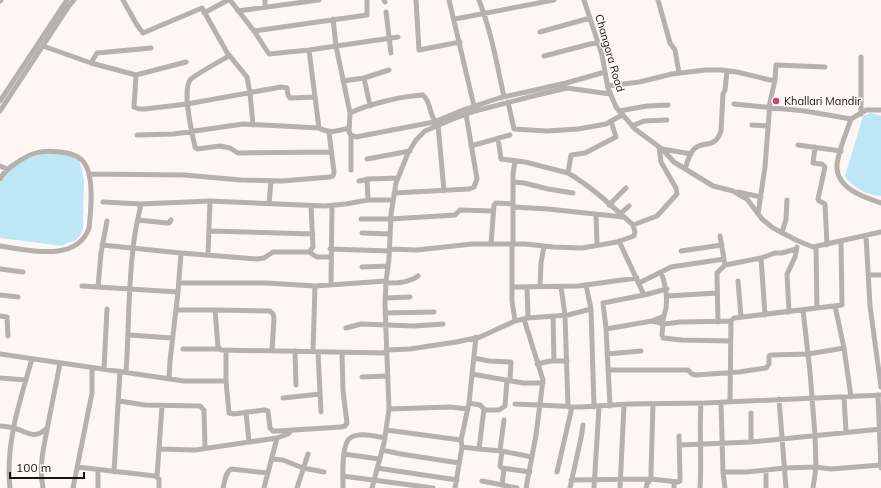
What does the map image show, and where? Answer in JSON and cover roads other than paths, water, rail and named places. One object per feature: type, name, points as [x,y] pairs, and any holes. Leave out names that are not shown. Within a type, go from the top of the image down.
[{"type":"street","points":[[0,111],[74,0]]},
{"type":"street","points":[[123,0],[143,33],[202,8],[229,55],[246,78],[250,93],[253,125]]},
{"type":"street","points":[[204,13],[229,0],[238,10],[269,54],[309,50],[398,37]]},
{"type":"street","points":[[265,0],[265,6]]},
{"type":"street","points":[[238,10],[287,2],[319,0]]},
{"type":"street","points":[[254,32],[367,15],[367,0]]},
{"type":"street","points":[[416,0],[419,50],[460,42]]},
{"type":"street","points":[[449,0],[455,19],[474,106]]},
{"type":"street","points":[[479,0],[495,55],[504,97]]},
{"type":"street","points":[[455,19],[553,0]]},
{"type":"street","name":"Changora Road","points":[[584,0],[598,42],[610,94],[616,107],[632,126],[660,148],[674,162],[713,186],[733,191],[747,199],[766,223],[797,241],[813,247],[881,232]]},
{"type":"street","points":[[658,0],[670,43],[674,50],[679,73]]},
{"type":"street","points":[[0,101],[66,1]]},
{"type":"street","points":[[386,12],[391,53]]},
{"type":"street","points":[[540,32],[590,18]]},
{"type":"street","points":[[333,19],[336,46],[350,113],[349,132],[351,135],[351,170]]},
{"type":"street","points":[[544,56],[598,42]]},
{"type":"street","points":[[43,46],[91,63],[136,75],[186,62]]},
{"type":"street","points":[[91,63],[97,53],[151,48]]},
{"type":"street","points":[[309,50],[319,128]]},
{"type":"street","points":[[229,55],[190,80],[187,87],[187,104],[195,147],[197,149],[220,146],[230,148],[238,153],[331,152]]},
{"type":"street","points":[[861,57],[861,114]]},
{"type":"street","points":[[758,214],[765,167],[769,108],[775,80],[776,65],[825,67]]},
{"type":"street","points":[[343,81],[364,78],[389,70]]},
{"type":"street","points":[[608,86],[639,82],[672,74],[705,70],[727,70],[775,80]]},
{"type":"street","points":[[685,169],[691,154],[697,146],[713,143],[720,136],[723,94],[725,90],[727,70]]},
{"type":"street","points":[[372,488],[385,438],[389,409],[385,298],[393,200],[398,178],[410,150],[416,140],[436,123],[474,106],[605,72]]},
{"type":"street","points":[[136,75],[134,107],[139,109],[187,104],[281,87],[287,88],[290,98],[315,97]]},
{"type":"street","points":[[364,78],[370,106]]},
{"type":"street","points":[[351,135],[356,137],[364,136],[436,123],[508,102],[567,88],[610,94]]},
{"type":"street","points":[[350,113],[360,108],[423,95],[427,98],[436,123],[444,191]]},
{"type":"street","points":[[508,102],[514,129],[547,131],[578,129],[606,124],[621,113],[647,106],[668,104]]},
{"type":"street","points":[[734,104],[818,113],[851,119],[866,110],[881,110]]},
{"type":"street","points":[[394,193],[444,191],[469,189],[474,187],[477,179],[466,114]]},
{"type":"street","points":[[851,119],[837,166],[842,181],[859,195],[881,203]]},
{"type":"street","points":[[632,126],[644,121],[667,120]]},
{"type":"street","points":[[568,173],[571,155],[586,153],[616,137],[610,121]]},
{"type":"street","points":[[137,135],[174,134],[243,124],[319,128],[329,132],[349,128]]},
{"type":"street","points":[[752,125],[768,126]]},
{"type":"street","points":[[89,174],[184,175],[271,181],[330,177],[333,176],[334,172],[329,132]]},
{"type":"street","points":[[471,146],[510,135]]},
{"type":"street","points":[[330,249],[417,250],[491,244],[582,248],[619,242],[634,236],[635,232],[632,225],[591,189],[568,173],[525,162],[501,159],[498,138]]},
{"type":"street","points":[[798,145],[815,146],[841,151]]},
{"type":"street","points":[[815,146],[813,163],[822,164],[825,167],[818,199],[825,204],[827,244]]},
{"type":"street","points":[[632,225],[657,216],[677,194],[676,188],[660,162],[660,148],[691,154]]},
{"type":"street","points":[[367,159],[410,150]]},
{"type":"street","points":[[0,179],[7,169],[31,153],[47,151],[76,156],[82,160],[86,164],[90,185],[89,228],[87,234],[81,242],[64,250],[55,252],[0,246]]},
{"type":"street","points":[[514,161],[512,287],[515,321]]},
{"type":"street","points":[[0,166],[7,169]]},
{"type":"street","points":[[359,181],[367,179],[398,178]]},
{"type":"street","points":[[367,179],[368,200]]},
{"type":"street","points":[[269,204],[271,181]]},
{"type":"street","points":[[513,182],[573,193]]},
{"type":"street","points":[[609,205],[626,188]]},
{"type":"street","points":[[733,191],[761,197]]},
{"type":"street","points":[[103,202],[141,204],[210,201],[332,206],[368,200],[393,200]]},
{"type":"street","points":[[782,233],[786,220],[787,200]]},
{"type":"street","points":[[208,255],[210,201]]},
{"type":"street","points":[[491,244],[492,210],[496,203],[513,206],[621,216]]},
{"type":"street","points":[[114,472],[118,401],[129,334],[133,248],[141,204]]},
{"type":"street","points":[[309,252],[313,247],[311,206]]},
{"type":"street","points":[[331,285],[330,249],[332,206]]},
{"type":"street","points":[[621,216],[629,206]]},
{"type":"street","points":[[360,219],[391,219],[454,215],[460,210],[492,210]]},
{"type":"street","points":[[596,214],[597,245]]},
{"type":"street","points":[[138,220],[167,223],[171,220]]},
{"type":"street","points":[[98,287],[102,245],[107,221]]},
{"type":"street","points":[[209,231],[312,234]]},
{"type":"street","points":[[362,233],[390,234]]},
{"type":"street","points":[[720,236],[725,265]]},
{"type":"street","points":[[866,236],[870,306],[881,387]]},
{"type":"street","points":[[789,312],[787,274],[795,257],[797,241]]},
{"type":"street","points":[[619,242],[644,296]]},
{"type":"street","points":[[652,321],[664,324],[680,322],[732,321],[734,318],[842,306],[841,242]]},
{"type":"street","points":[[102,245],[181,253],[257,258],[264,258],[273,252],[309,252],[317,257],[331,257]]},
{"type":"street","points":[[681,251],[722,245]]},
{"type":"street","points":[[540,287],[541,263],[544,246]]},
{"type":"street","points":[[816,246],[817,308]]},
{"type":"street","points":[[718,322],[717,273],[725,265],[761,258],[768,254],[782,253],[796,249]]},
{"type":"street","points":[[169,379],[181,253]]},
{"type":"street","points":[[761,258],[765,315]]},
{"type":"street","points":[[512,287],[561,287],[638,281],[672,267],[724,259]]},
{"type":"street","points":[[362,267],[388,266]]},
{"type":"street","points":[[0,269],[23,272]]},
{"type":"street","points":[[661,272],[667,289],[667,311],[664,316],[662,335],[664,339],[730,341]]},
{"type":"street","points":[[868,275],[881,275]]},
{"type":"street","points":[[178,283],[315,286],[411,281],[418,276]]},
{"type":"street","points":[[738,281],[741,318]]},
{"type":"street","points":[[586,285],[591,309],[597,407],[594,488]]},
{"type":"street","points":[[82,286],[178,292]]},
{"type":"street","points":[[315,286],[315,352],[321,412]]},
{"type":"street","points":[[526,287],[526,318],[543,383],[530,472],[526,488]]},
{"type":"street","points":[[557,472],[570,407],[565,315],[561,287]]},
{"type":"street","points":[[610,406],[606,329],[603,303],[644,296],[667,289]]},
{"type":"street","points":[[667,296],[717,293]]},
{"type":"street","points":[[0,295],[18,297]]},
{"type":"street","points":[[385,298],[410,297]]},
{"type":"street","points":[[835,306],[844,348],[851,397]]},
{"type":"street","points":[[104,369],[107,309]]},
{"type":"street","points":[[183,349],[342,353],[386,352],[420,348],[476,337],[526,318],[565,315],[591,309]]},
{"type":"street","points":[[176,310],[270,311],[274,318],[272,351]]},
{"type":"street","points":[[215,310],[218,347],[220,349]]},
{"type":"street","points":[[803,310],[815,435],[816,467],[813,488]]},
{"type":"street","points":[[385,314],[434,312]]},
{"type":"street","points":[[0,316],[8,317],[8,336]]},
{"type":"street","points":[[553,316],[554,361]]},
{"type":"street","points":[[606,329],[652,321],[664,316]]},
{"type":"street","points":[[730,401],[730,341],[732,321]]},
{"type":"street","points":[[346,328],[361,324],[414,326],[443,324]]},
{"type":"street","points":[[129,334],[172,338]]},
{"type":"street","points":[[455,488],[462,447],[461,440],[468,406],[474,358],[473,350],[476,337]]},
{"type":"street","points":[[608,370],[688,370],[692,374],[696,375],[739,372],[766,368],[769,364],[769,356],[771,355],[808,354],[844,348]]},
{"type":"street","points":[[226,350],[226,381],[229,413],[234,414],[264,410],[268,411],[272,430],[278,431],[341,427],[347,423],[343,391],[342,353]]},
{"type":"street","points":[[607,354],[641,351]]},
{"type":"street","points":[[295,352],[296,386]]},
{"type":"street","points":[[0,354],[184,381],[226,381]]},
{"type":"street","points":[[474,358],[489,362],[511,362],[505,406],[499,410],[484,410]]},
{"type":"street","points":[[10,488],[9,468],[14,428],[32,359]]},
{"type":"street","points":[[537,364],[554,361],[567,361]]},
{"type":"street","points":[[43,488],[40,470],[60,363]]},
{"type":"street","points":[[73,488],[92,393],[92,368]]},
{"type":"street","points":[[472,374],[523,383],[543,383]]},
{"type":"street","points":[[362,377],[388,376]]},
{"type":"street","points":[[0,378],[26,380]]},
{"type":"street","points":[[283,398],[320,394]]},
{"type":"street","points":[[515,404],[597,407],[880,395],[881,469]]},
{"type":"street","points":[[844,397],[846,432]]},
{"type":"street","points":[[779,399],[786,488]]},
{"type":"street","points":[[118,401],[145,405],[197,406],[203,408],[205,418],[205,448]]},
{"type":"street","points":[[721,402],[723,472],[725,488]]},
{"type":"street","points":[[700,488],[701,403]]},
{"type":"street","points":[[646,488],[650,479],[654,404]]},
{"type":"street","points":[[620,488],[624,405]]},
{"type":"street","points":[[159,488],[159,479],[157,477],[162,406]]},
{"type":"street","points":[[389,409],[483,406],[484,410],[479,450]]},
{"type":"street","points":[[246,412],[249,442]]},
{"type":"street","points":[[751,413],[751,442]]},
{"type":"street","points":[[504,420],[500,466],[504,469],[530,472]]},
{"type":"street","points":[[570,488],[583,424]]},
{"type":"street","points":[[0,426],[14,428],[35,435],[42,433],[47,428]]},
{"type":"street","points":[[680,445],[751,442],[880,429]]},
{"type":"street","points":[[386,430],[461,440]]},
{"type":"street","points":[[159,450],[205,448],[277,438],[288,434],[291,431]]},
{"type":"street","points":[[343,488],[344,454],[347,442],[352,437],[365,435],[385,438]]},
{"type":"street","points":[[571,480],[650,479],[678,482],[680,479],[679,436]]},
{"type":"street","points":[[264,488],[277,438]]},
{"type":"street","points":[[462,447],[479,450],[501,450],[532,457]]},
{"type":"street","points":[[382,450],[459,463]]},
{"type":"street","points":[[297,488],[308,454]]},
{"type":"street","points":[[344,454],[379,459]]},
{"type":"street","points":[[272,458],[283,460],[303,468],[324,472]]},
{"type":"street","points":[[723,472],[766,471],[785,468],[831,468],[881,465]]},
{"type":"street","points":[[77,467],[157,477]]},
{"type":"street","points":[[377,468],[457,480]]},
{"type":"street","points":[[223,488],[226,475],[231,469],[268,473]]},
{"type":"street","points":[[502,485],[504,469]]},
{"type":"street","points":[[98,470],[98,488]]},
{"type":"street","points":[[766,471],[766,488]]},
{"type":"street","points":[[343,476],[433,488]]},
{"type":"street","points":[[482,481],[518,488]]},
{"type":"street","points":[[674,482],[674,488]]},
{"type":"water","points":[[871,113],[881,116],[881,196],[861,190],[852,184],[845,176],[863,116]]},
{"type":"water","points":[[50,152],[74,155],[80,163],[84,180],[83,228],[80,236],[75,241],[66,243],[63,246],[0,238],[0,183],[4,173],[16,164]]},
{"type":"place","name":"Khallari Mandir","points":[[776,101]]}]
